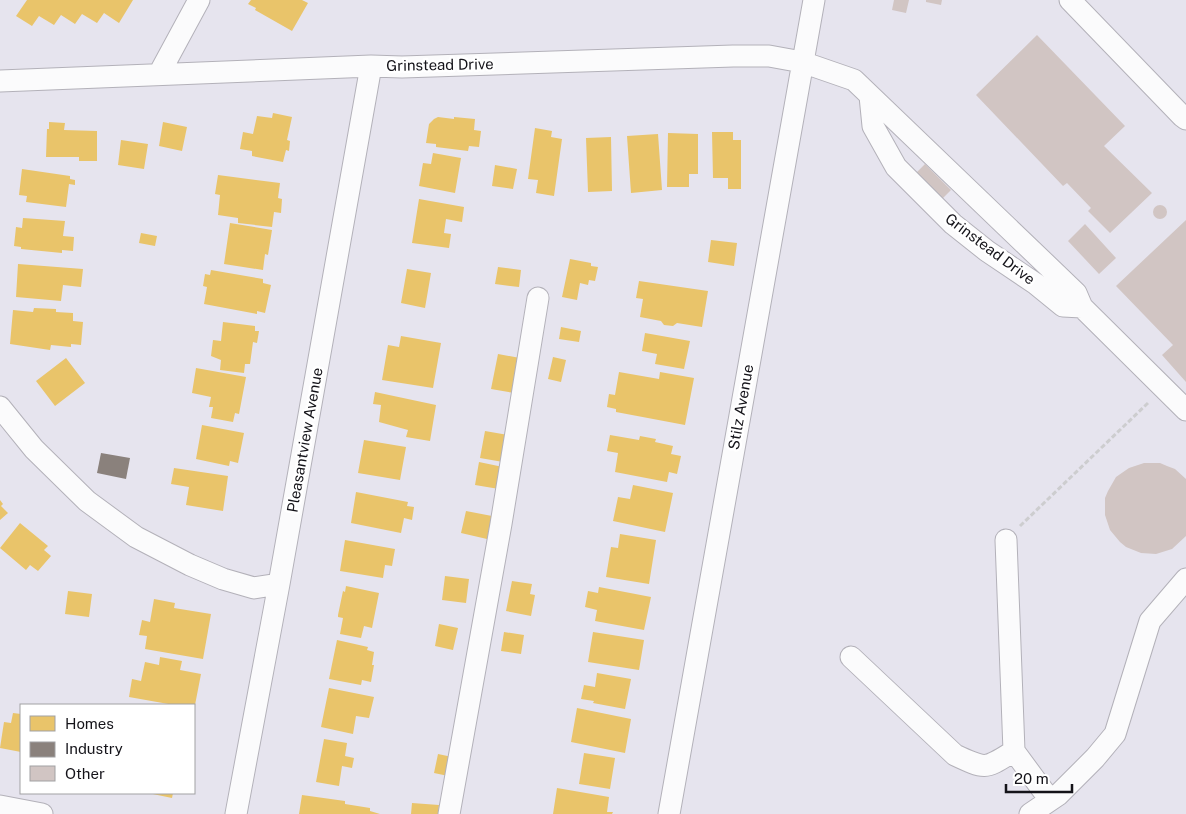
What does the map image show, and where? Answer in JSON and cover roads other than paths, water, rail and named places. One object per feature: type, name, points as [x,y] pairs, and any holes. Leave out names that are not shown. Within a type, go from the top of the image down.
[{"type":"street","name":"Stilz Avenue","points":[[669,814],[814,0]]},
{"type":"street","points":[[1070,0],[1186,118]]},
{"type":"street","points":[[159,74],[195,1]]},
{"type":"street","name":"Grinstead Drive","points":[[0,81],[371,66],[402,67],[733,56],[769,56],[802,62],[854,80],[1076,292],[1082,307],[1186,410]]},
{"type":"street","name":"Pleasantview Avenue","points":[[236,814],[371,66]]},
{"type":"street","name":"Grinstead Drive","points":[[870,96],[873,126],[896,167],[953,224],[987,251],[1036,284],[1063,306],[1082,307]]},
{"type":"street","points":[[449,814],[501,524],[538,298]]},
{"type":"street","points":[[0,407],[34,449],[88,501],[136,537],[190,565],[223,579],[254,588],[279,584]]},
{"type":"street","points":[[1006,540],[1014,751],[1050,800]]},
{"type":"street","points":[[1030,814],[1058,794],[1095,758],[1114,734],[1150,621],[1186,580]]},
{"type":"street","points":[[851,657],[955,756],[976,765],[990,766],[1014,751]]},
{"type":"street","points":[[0,806],[29,813]]}]
